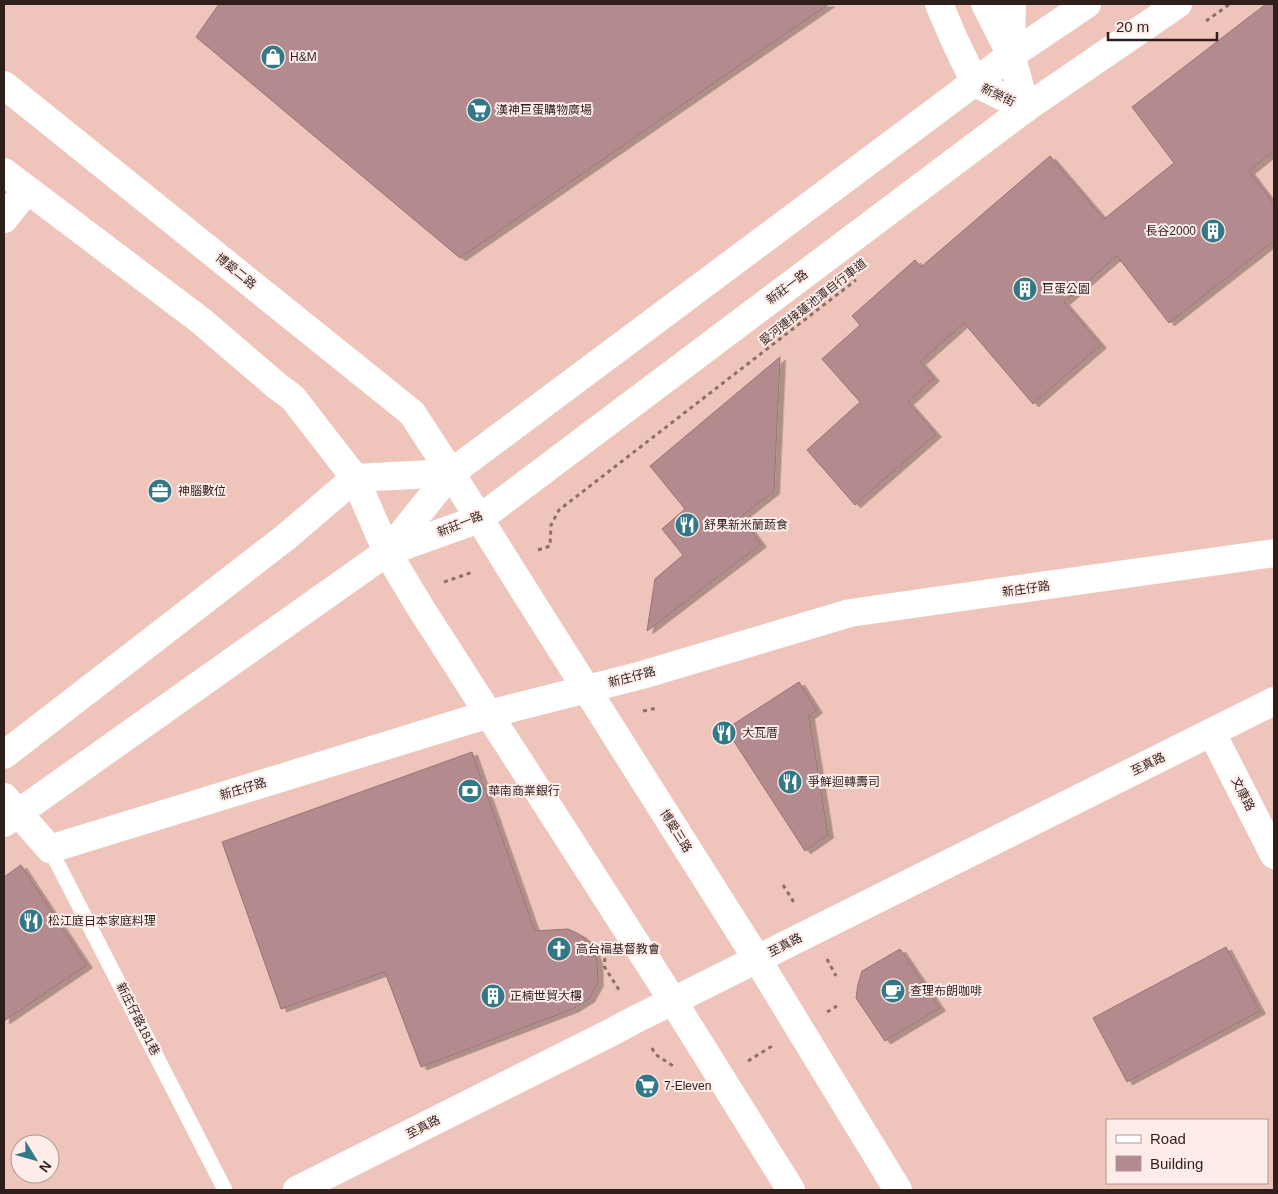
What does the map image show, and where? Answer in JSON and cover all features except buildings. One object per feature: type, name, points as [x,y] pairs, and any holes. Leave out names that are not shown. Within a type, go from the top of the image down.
[{"type":"street","name":"新榮街","points":[[939,4],[975,84],[1026,108]]},
{"type":"street","name":"新榮街","points":[[985,4],[1011,56],[1026,108]]},
{"type":"street","points":[[1011,56],[1012,4]]},
{"type":"street","points":[[50,848],[8,811],[386,552],[451,473],[1011,56],[1087,4]]},
{"type":"street","name":"新莊一路","points":[[386,552],[479,519],[1026,108],[1178,4]]},
{"type":"street","name":"博愛二路","points":[[4,85],[412,413],[451,473]]},
{"type":"street","points":[[4,172],[200,320],[292,398],[355,478],[386,552],[673,1001],[791,1190]]},
{"type":"street","points":[[4,219],[27,190]]},
{"type":"street","points":[[4,755],[278,543],[355,478],[451,473]]},
{"type":"street","name":"博愛三路","points":[[451,473],[757,959],[898,1190]]},
{"type":"street","name":"新庄仔路","points":[[50,848],[490,714],[642,675],[850,613],[1274,554]]},
{"type":"street","name":"至真路","points":[[297,1190],[1274,701]]},
{"type":"street","name":"文康路","points":[[1212,733],[1274,855]]},
{"type":"lane","name":"新庄仔路181巷","points":[[50,848],[225,1190]]},
{"type":"path","points":[[1206,21],[1230,4]]},
{"type":"path","name":"愛河連接蓮池潭自行車道","points":[[412,593],[550,546],[551,525],[559,510],[863,275]]},
{"type":"place","name":"H&M","points":[[273,57]]},
{"type":"place","name":"漢神巨蛋購物廣場","points":[[479,110]]},
{"type":"place","name":"長谷2000","points":[[1213,231]]},
{"type":"place","name":"巨蛋公園","points":[[1025,289]]},
{"type":"place","name":"神腦數位","points":[[160,491]]},
{"type":"place","name":"舒果新米蘭蔬食","points":[[687,525]]},
{"type":"place","name":"大瓦厝","points":[[724,733]]},
{"type":"place","name":"爭鮮迴轉壽司","points":[[790,782]]},
{"type":"place","name":"華南商業銀行","points":[[470,791]]},
{"type":"place","name":"松江庭日本家庭料理","points":[[31,921]]},
{"type":"place","name":"高台福基督教會","points":[[559,949]]},
{"type":"place","name":"查理布朗咖啡","points":[[893,991]]},
{"type":"place","name":"正楠世貿大樓","points":[[493,996]]},
{"type":"place","name":"7-Eleven","points":[[647,1086]]}]
